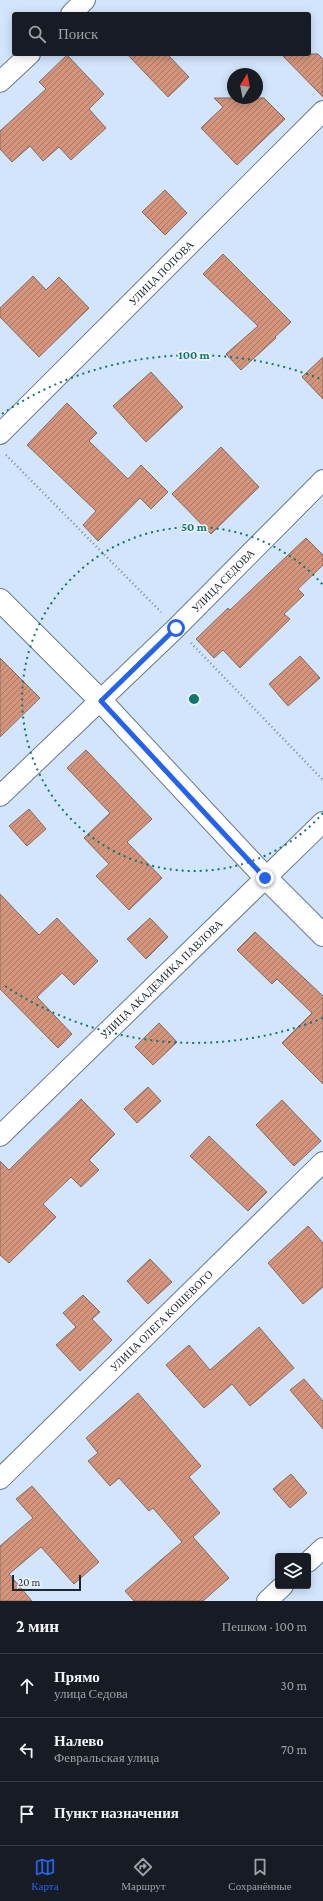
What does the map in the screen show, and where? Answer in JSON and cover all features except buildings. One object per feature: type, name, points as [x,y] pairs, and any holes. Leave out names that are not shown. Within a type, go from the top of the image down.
[{"type":"street","points":[[73,12],[86,0]]},
{"type":"street","points":[[0,82],[28,56]]},
{"type":"street","name":"УЛИЦА ПОПОВА","points":[[0,434],[323,111]]},
{"type":"street","name":"УЛИЦА СЕДОВА","points":[[0,796],[176,628],[323,480]]},
{"type":"street","points":[[0,600],[101,701],[265,878],[323,935]]},
{"type":"street","name":"УЛИЦА АКАДЕМИКА ПАВЛОВА","points":[[0,1136],[323,822]]},
{"type":"street","name":"УЛИЦА ОЛЕГА КОШЕВОГО","points":[[0,1479],[323,1162]]},
{"type":"street","points":[[311,1559],[323,1548]]},
{"type":"street","points":[[267,1601],[280,1589]]},
{"type":"route","points":[[176,628],[101,701],[265,878]]}]
